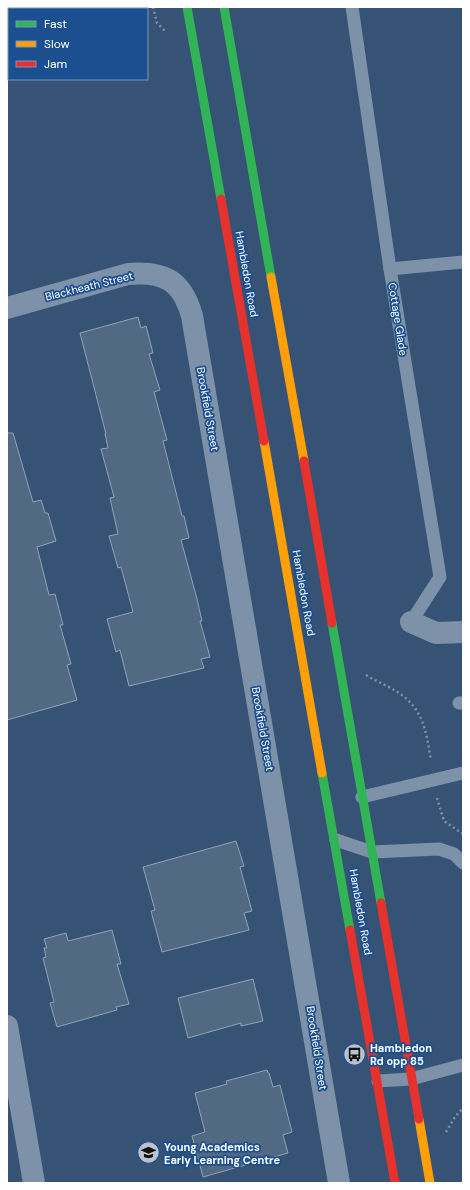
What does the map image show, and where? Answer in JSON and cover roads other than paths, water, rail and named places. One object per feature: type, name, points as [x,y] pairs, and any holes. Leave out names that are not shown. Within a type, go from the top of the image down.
[{"type":"main road","name":"Hambledon Road","points":[[187,7],[396,1183]]},
{"type":"main road","name":"Hambledon Road","points":[[224,7],[430,1183]]},
{"type":"street","name":"Blackheath Street","points":[[7,308],[128,274],[144,273],[158,275],[171,281]]},
{"type":"street","name":"Brookfield Street","points":[[171,281],[187,299],[192,316],[339,1183]]},
{"type":"street","points":[[411,622],[436,634],[463,632]]},
{"type":"street","points":[[7,1026],[34,1183]]},
{"type":"lane","name":"Cottage Glade","points":[[352,7],[390,269],[440,577],[411,622]]},
{"type":"lane","points":[[390,269],[463,262]]},
{"type":"lane","points":[[362,797],[463,773]]},
{"type":"lane","points":[[336,840],[372,852],[439,849],[454,854],[463,863]]},
{"type":"lane","points":[[378,1081],[412,1079],[463,1065]]},
{"type":"place","name":"Hambledon Rd opp 85","points":[[354,1054]]},
{"type":"place","name":"Young Academics Early Learning Centre","points":[[149,1153]]}]
